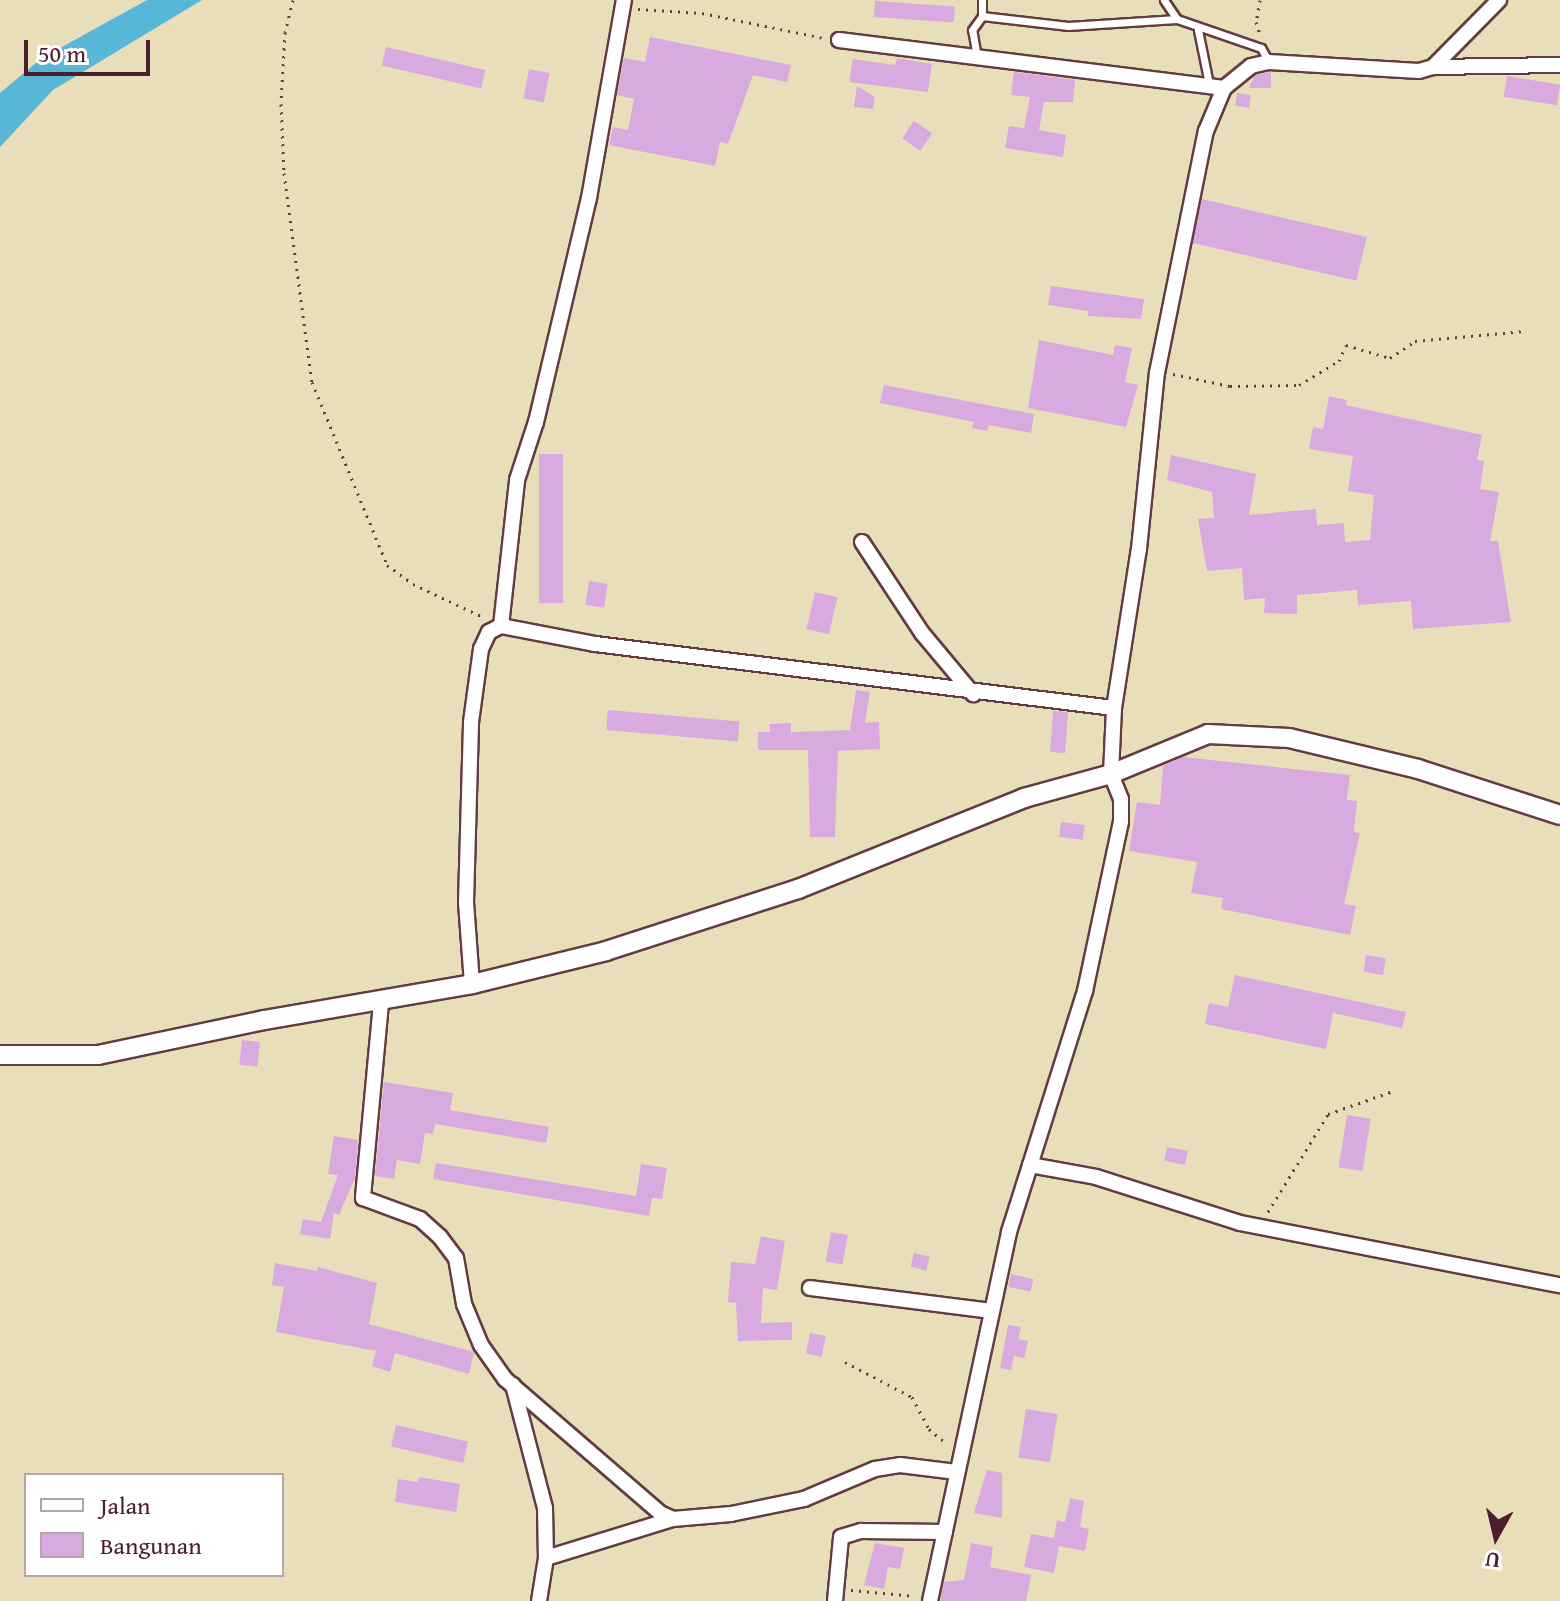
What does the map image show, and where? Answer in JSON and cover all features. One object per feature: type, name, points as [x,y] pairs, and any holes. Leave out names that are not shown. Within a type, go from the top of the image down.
[{"type":"street","points":[[1433,67],[1499,0]]},
{"type":"street","points":[[501,626],[517,480],[536,422],[589,198],[624,2]]},
{"type":"street","points":[[839,40],[1224,88]]},
{"type":"street","points":[[930,1599],[991,1311],[1030,1165],[1095,955],[1121,822],[1119,790],[1111,774],[1114,708],[1143,518],[1157,373],[1195,176],[1224,88],[1251,66],[1269,62],[1404,72],[1433,67],[1560,65]]},
{"type":"street","points":[[862,542],[922,633],[973,694]]},
{"type":"street","points":[[472,984],[466,903],[471,722],[481,649],[489,632],[501,626],[533,636],[973,694],[1114,708]]},
{"type":"street","points":[[0,1055],[80,1058],[264,1020],[381,1003],[472,984],[725,914],[1024,798],[1111,774],[1208,734],[1265,733],[1418,769],[1560,815]]},
{"type":"street","points":[[381,1003],[363,1198],[420,1219],[440,1237],[456,1258],[464,1304],[481,1345],[513,1385],[673,1519]]},
{"type":"street","points":[[1030,1165],[1096,1177],[1256,1227],[1560,1285]]},
{"type":"street","points":[[810,1288],[991,1311]]},
{"type":"street","points":[[513,1385],[545,1508],[546,1558],[539,1601]]},
{"type":"street","points":[[546,1558],[673,1519],[731,1514],[804,1499],[875,1469],[900,1465],[957,1472]]},
{"type":"street","points":[[835,1595],[837,1550],[846,1535],[945,1532]]},
{"type":"lane","points":[[977,57],[972,30],[982,16],[982,0]]},
{"type":"lane","points":[[1164,0],[1177,19],[1198,30],[1261,48],[1269,62]]},
{"type":"lane","points":[[982,16],[1092,28],[1177,19]]},
{"type":"lane","points":[[1198,30],[1209,84]]},
{"type":"path","points":[[293,0],[285,32],[281,104],[284,173],[312,382],[326,426],[387,565],[413,584],[501,626]]},
{"type":"path","points":[[1260,0],[1256,22],[1261,48]]},
{"type":"path","points":[[624,2],[839,40]]},
{"type":"path","points":[[1157,373],[1230,386],[1299,385],[1339,361],[1346,345],[1390,358],[1415,341],[1525,331]]},
{"type":"path","points":[[1256,1227],[1328,1114],[1393,1091]]},
{"type":"path","points":[[845,1362],[912,1397],[929,1429],[961,1450]]},
{"type":"path","points":[[835,1595],[930,1599]]},
{"type":"water","points":[[147,0],[202,0],[53,90],[0,147],[0,93],[42,58]]},
{"type":"building","points":[[875,1],[955,7],[954,23],[874,17]]},
{"type":"building","points":[[650,37],[791,65],[787,82],[753,75],[728,144],[720,142],[715,166],[609,145],[613,127],[628,130],[634,99],[617,95],[624,58],[645,62]]},
{"type":"building","points":[[386,47],[485,70],[481,88],[382,66]]},
{"type":"building","points":[[897,58],[932,64],[928,92],[849,82],[853,59],[895,65]]},
{"type":"building","points":[[529,69],[550,73],[544,102],[523,98]]},
{"type":"building","points":[[1014,72],[1075,80],[1073,102],[1044,102],[1039,130],[1066,135],[1063,157],[1005,148],[1009,126],[1024,128],[1030,97],[1011,95]]},
{"type":"building","points":[[1271,72],[1271,88],[1249,88],[1255,75]]},
{"type":"building","points":[[1507,76],[1560,84],[1557,105],[1504,97]]},
{"type":"building","points":[[857,86],[875,97],[873,109],[854,107]]},
{"type":"building","points":[[1237,93],[1251,95],[1249,108],[1235,106]]},
{"type":"building","points":[[914,121],[932,133],[920,151],[902,138]]},
{"type":"building","points":[[1202,199],[1367,237],[1357,281],[1192,243]]},
{"type":"building","points":[[1051,286],[1144,299],[1141,319],[1088,316],[1088,311],[1048,305]]},
{"type":"building","points":[[1039,340],[1113,355],[1115,345],[1132,348],[1125,382],[1138,385],[1126,427],[1028,408]]},
{"type":"building","points":[[884,385],[1034,414],[1031,433],[989,425],[987,431],[972,428],[974,422],[880,403]]},
{"type":"building","points":[[1329,396],[1347,400],[1346,405],[1482,435],[1477,460],[1484,461],[1480,489],[1499,492],[1490,541],[1498,541],[1511,622],[1413,629],[1411,601],[1358,605],[1357,590],[1297,595],[1297,614],[1264,613],[1265,598],[1244,600],[1242,568],[1207,571],[1198,519],[1214,518],[1212,492],[1167,480],[1171,455],[1256,474],[1249,515],[1316,509],[1317,525],[1344,523],[1345,542],[1370,540],[1374,495],[1348,491],[1353,456],[1309,449],[1313,427],[1323,429]]},
{"type":"building","points":[[539,454],[563,454],[563,603],[539,603]]},
{"type":"building","points":[[589,581],[608,584],[604,608],[585,605]]},
{"type":"building","points":[[815,592],[837,597],[829,634],[806,629]]},
{"type":"building","points":[[856,690],[870,692],[865,723],[879,722],[880,749],[838,751],[835,837],[810,837],[808,750],[758,750],[758,732],[770,732],[770,724],[791,723],[791,732],[850,730]]},
{"type":"building","points":[[608,710],[739,722],[738,741],[606,730]]},
{"type":"building","points":[[1053,711],[1068,712],[1065,753],[1050,752]]},
{"type":"building","points":[[1183,757],[1350,775],[1347,800],[1357,801],[1354,832],[1360,833],[1344,904],[1356,906],[1350,935],[1221,909],[1223,898],[1191,893],[1197,862],[1129,851],[1137,802],[1160,805],[1163,766]]},
{"type":"building","points":[[1061,822],[1085,825],[1083,840],[1059,837]]},
{"type":"building","points":[[1366,955],[1386,958],[1383,975],[1363,972]]},
{"type":"building","points":[[1235,975],[1406,1012],[1402,1028],[1333,1013],[1326,1049],[1205,1024],[1209,1003],[1228,1007]]},
{"type":"building","points":[[242,1040],[260,1042],[257,1067],[239,1065]]},
{"type":"building","points":[[384,1082],[453,1093],[450,1110],[549,1127],[546,1143],[435,1124],[433,1134],[425,1133],[420,1164],[397,1160],[394,1179],[375,1176]]},
{"type":"building","points":[[1347,1115],[1371,1119],[1362,1171],[1339,1167]]},
{"type":"building","points":[[334,1136],[358,1140],[355,1178],[339,1215],[334,1213],[330,1239],[300,1234],[303,1219],[321,1222],[338,1175],[328,1174]]},
{"type":"building","points":[[1167,1147],[1188,1151],[1185,1165],[1164,1161]]},
{"type":"building","points":[[436,1163],[636,1196],[641,1164],[667,1168],[662,1199],[652,1198],[649,1216],[433,1179]]},
{"type":"building","points":[[831,1232],[848,1235],[843,1264],[826,1262]]},
{"type":"building","points":[[761,1236],[785,1241],[777,1290],[763,1288],[761,1323],[792,1322],[792,1340],[738,1341],[736,1303],[728,1302],[731,1262],[755,1264]]},
{"type":"building","points":[[914,1253],[930,1257],[926,1270],[911,1267]]},
{"type":"building","points":[[275,1263],[317,1271],[318,1267],[377,1283],[369,1324],[474,1352],[469,1374],[395,1353],[390,1372],[372,1366],[376,1351],[276,1332],[284,1287],[272,1285]]},
{"type":"building","points":[[1011,1274],[1033,1279],[1030,1292],[1008,1287]]},
{"type":"building","points":[[1008,1325],[1021,1327],[1018,1339],[1028,1341],[1024,1358],[1014,1356],[1011,1370],[1000,1368]]},
{"type":"building","points":[[810,1333],[826,1336],[822,1357],[806,1354]]},
{"type":"building","points":[[1026,1409],[1058,1414],[1050,1462],[1018,1457]]},
{"type":"building","points":[[396,1425],[468,1442],[463,1463],[391,1446]]},
{"type":"building","points":[[987,1470],[1002,1473],[1002,1518],[974,1513]]},
{"type":"building","points":[[419,1477],[460,1484],[456,1512],[395,1502],[398,1479],[418,1482]]},
{"type":"building","points":[[1070,1498],[1084,1501],[1080,1527],[1089,1529],[1085,1551],[1059,1546],[1054,1573],[1024,1567],[1031,1534],[1054,1538],[1057,1520],[1065,1522]]},
{"type":"building","points":[[875,1543],[904,1548],[900,1569],[888,1567],[884,1589],[864,1585]]},
{"type":"building","points":[[971,1543],[993,1547],[990,1567],[1031,1575],[1026,1601],[940,1601],[944,1582],[964,1580]]}]
